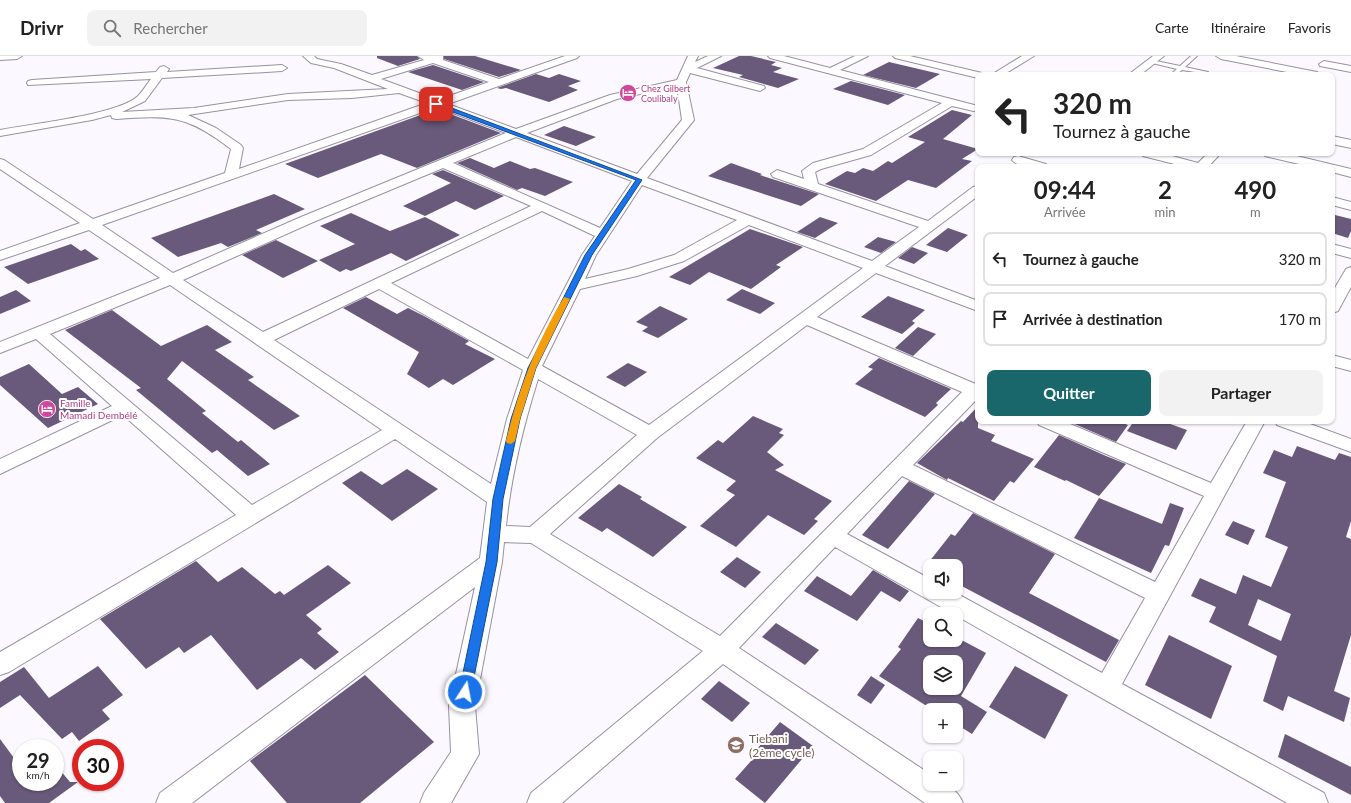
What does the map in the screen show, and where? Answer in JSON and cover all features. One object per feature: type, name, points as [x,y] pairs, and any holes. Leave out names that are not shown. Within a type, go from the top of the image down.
[{"type":"street","points":[[0,57],[17,56]]},
{"type":"street","points":[[308,56],[314,60],[337,66],[975,305]]},
{"type":"street","points":[[423,56],[499,82]]},
{"type":"street","points":[[371,79],[444,56]]},
{"type":"street","points":[[0,256],[574,56]]},
{"type":"street","points":[[0,348],[172,279],[306,220],[516,133],[687,69],[716,56]]},
{"type":"street","points":[[773,56],[975,108]]},
{"type":"street","points":[[831,71],[863,56]]},
{"type":"street","points":[[898,56],[975,74]]},
{"type":"street","points":[[1001,72],[1029,56]]},
{"type":"street","points":[[1224,56],[1302,72]]},
{"type":"street","points":[[1137,72],[1155,59]]},
{"type":"street","points":[[1324,64],[1351,69]]},
{"type":"street","points":[[92,117],[121,109],[141,99],[166,66]]},
{"type":"street","points":[[32,83],[282,68]]},
{"type":"street","points":[[687,69],[760,88]]},
{"type":"street","points":[[434,803],[445,788],[465,754],[462,706],[491,562],[498,499],[516,419],[532,368],[588,255],[639,180],[670,139],[688,120],[687,69]]},
{"type":"street","points":[[0,132],[92,117],[215,108],[246,102],[288,97],[352,95],[401,90]]},
{"type":"street","points":[[812,186],[808,171],[817,166],[867,152],[951,102]]},
{"type":"street","points":[[162,113],[178,115],[196,122],[224,138],[237,148],[235,162],[230,176]]},
{"type":"street","points":[[1335,141],[1351,144]]},
{"type":"street","points":[[1158,156],[1189,164]]},
{"type":"street","points":[[1204,164],[1212,156]]},
{"type":"street","points":[[1281,156],[1315,164]]},
{"type":"street","points":[[1018,160],[1032,164]]},
{"type":"street","points":[[0,162],[498,499]]},
{"type":"street","points":[[444,164],[603,234]]},
{"type":"street","points":[[1335,169],[1351,173]]},
{"type":"street","points":[[776,174],[930,226]]},
{"type":"street","points":[[535,535],[650,434],[975,192]]},
{"type":"street","points":[[1335,202],[1351,206]]},
{"type":"street","points":[[262,339],[542,206]]},
{"type":"street","points":[[573,286],[632,273],[679,258],[748,220]]},
{"type":"street","points":[[1335,249],[1351,254]]},
{"type":"street","points":[[1335,302],[1351,272]]},
{"type":"street","points":[[379,283],[650,434]]},
{"type":"street","points":[[805,318],[975,391]]},
{"type":"street","points":[[39,332],[251,516]]},
{"type":"street","points":[[1335,361],[1351,366]]},
{"type":"street","points":[[541,803],[722,650],[975,392]]},
{"type":"street","points":[[0,467],[125,407]]},
{"type":"street","points":[[1053,424],[1216,493]]},
{"type":"street","points":[[1107,688],[1254,424]]},
{"type":"street","points":[[1292,424],[1351,446]]},
{"type":"street","points":[[0,665],[396,430]]},
{"type":"street","points":[[900,467],[1159,594]]},
{"type":"street","points":[[494,534],[535,535],[722,650],[948,803]]},
{"type":"street","points":[[833,536],[923,586]]},
{"type":"street","points":[[170,803],[491,562]]},
{"type":"street","points":[[947,599],[1314,803]]},
{"type":"lane","points":[[1176,72],[1194,56]]},
{"type":"lane","points":[[1155,59],[1181,68],[1201,72]]},
{"type":"building","points":[[377,56],[417,56],[420,59],[398,66],[377,58]]},
{"type":"building","points":[[444,56],[475,56],[521,70],[499,77],[444,59]]},
{"type":"building","points":[[739,56],[751,56],[776,62],[771,65],[782,68],[773,72],[799,79],[778,88],[739,77],[743,75],[713,68]]},
{"type":"building","points":[[889,62],[940,74],[916,88],[863,75]]},
{"type":"building","points":[[433,65],[484,82],[462,90],[408,72]]},
{"type":"building","points":[[536,74],[549,78],[559,74],[581,81],[568,86],[578,90],[549,102],[506,88],[497,88]]},
{"type":"building","points":[[851,81],[905,95],[888,105],[833,89]]},
{"type":"building","points":[[437,109],[501,133],[417,168],[381,154],[318,178],[285,164]]},
{"type":"building","points":[[952,110],[972,115],[943,139],[975,148],[975,151],[962,159],[972,161],[936,188],[908,180],[876,201],[825,184],[847,171],[855,173],[863,168],[873,171],[888,161],[892,163],[925,142],[908,137]]},
{"type":"building","points":[[564,126],[596,137],[576,146],[544,135]]},
{"type":"building","points":[[470,158],[494,168],[510,161],[530,169],[535,168],[573,182],[545,196],[522,188],[517,190],[457,163]]},
{"type":"building","points":[[731,163],[762,174],[760,175],[819,194],[801,206],[708,176]]},
{"type":"building","points":[[443,170],[504,196],[475,210],[456,201],[425,216],[403,206],[451,183],[432,174]]},
{"type":"building","points":[[274,194],[305,209],[256,230],[262,233],[228,247],[221,243],[178,257],[151,238]]},
{"type":"building","points":[[351,213],[390,231],[425,217],[460,235],[406,261],[391,253],[351,271],[346,269],[340,272],[319,260],[355,244],[320,226]]},
{"type":"building","points":[[1335,215],[1351,219],[1351,231],[1348,238],[1335,234]]},
{"type":"building","points":[[820,217],[838,223],[815,238],[797,232]]},
{"type":"building","points":[[948,228],[968,235],[947,252],[926,245]]},
{"type":"building","points":[[750,229],[803,247],[776,265],[781,267],[751,289],[709,272],[690,285],[669,277]]},
{"type":"building","points":[[878,237],[896,242],[881,253],[864,247]]},
{"type":"building","points":[[276,240],[318,261],[283,278],[242,255]]},
{"type":"building","points":[[71,244],[81,251],[85,249],[99,259],[28,284],[4,267]]},
{"type":"building","points":[[912,247],[928,253],[914,264],[898,258]]},
{"type":"building","points":[[742,289],[775,303],[760,314],[726,300]]},
{"type":"building","points":[[16,290],[31,301],[0,314],[0,297]]},
{"type":"building","points":[[888,296],[925,310],[912,321],[915,323],[902,334],[861,317]]},
{"type":"building","points":[[366,297],[397,314],[408,308],[469,341],[465,344],[495,359],[453,385],[443,379],[429,388],[407,374],[419,352],[343,308]]},
{"type":"building","points":[[660,306],[688,319],[658,338],[642,331],[648,327],[636,322]]},
{"type":"building","points":[[112,310],[161,346],[207,325],[232,342],[215,350],[254,377],[248,380],[300,416],[274,430],[182,361],[167,379],[206,411],[202,413],[238,442],[241,440],[270,464],[248,476],[217,450],[212,453],[136,390],[141,388],[65,330]]},
{"type":"building","points":[[918,327],[936,334],[913,356],[895,348]]},
{"type":"building","points":[[879,358],[951,389],[936,403],[938,405],[925,417],[855,384],[873,369],[868,367]]},
{"type":"building","points":[[628,363],[647,372],[625,387],[606,377]]},
{"type":"building","points":[[29,364],[62,394],[78,387],[98,404],[48,428],[0,385],[0,377]]},
{"type":"building","points":[[975,409],[975,424],[978,424],[978,428],[995,435],[991,441],[1034,459],[1014,483],[1010,481],[994,501],[948,478],[947,480],[917,463],[961,421],[963,422]]},
{"type":"building","points":[[753,416],[783,429],[779,433],[784,435],[767,452],[784,465],[775,470],[832,501],[814,519],[818,521],[804,535],[768,515],[736,547],[700,526],[735,495],[726,490],[736,481],[696,458],[718,440],[723,443]]},
{"type":"building","points":[[1075,424],[1128,425],[1116,442]]},
{"type":"building","points":[[1132,424],[1170,424],[1187,430],[1176,450],[1127,431]]},
{"type":"building","points":[[1059,435],[1126,464],[1099,496],[1034,467]]},
{"type":"building","points":[[1297,446],[1335,460],[1339,453],[1351,457],[1351,521],[1346,537],[1351,539],[1351,635],[1334,691],[1350,698],[1344,722],[1288,696],[1283,711],[1263,701],[1277,656],[1209,622],[1216,607],[1191,596],[1200,578],[1236,594],[1243,575],[1271,587],[1288,547],[1265,537],[1286,482],[1263,473],[1274,450],[1292,457]],"holes":[[[1258,599],[1291,614],[1281,641],[1248,625]]]},
{"type":"building","points":[[407,469],[438,489],[392,521],[342,483],[361,471],[382,485]]},
{"type":"building","points":[[909,481],[935,494],[888,549],[862,535]]},
{"type":"building","points":[[619,484],[642,497],[640,499],[687,527],[653,557],[607,528],[602,532],[578,518]]},
{"type":"building","points":[[1099,498],[1162,524],[1170,503],[1184,508],[1169,546],[1165,545],[1151,573],[1074,538]]},
{"type":"building","points":[[973,513],[1055,554],[1029,593],[1119,640],[1106,662],[963,587],[963,559],[931,559],[951,534],[955,536]]},
{"type":"building","points":[[1233,521],[1255,530],[1248,545],[1225,535]]},
{"type":"building","points":[[737,557],[761,572],[745,588],[720,572]]},
{"type":"building","points":[[196,561],[218,582],[242,567],[275,594],[280,591],[284,595],[328,565],[351,583],[306,615],[322,629],[317,633],[339,652],[315,670],[301,658],[257,690],[211,635],[184,653],[179,647],[146,669],[100,619]]},
{"type":"building","points":[[873,570],[909,591],[900,602],[881,591],[857,621],[804,591],[817,576],[851,596]]},
{"type":"building","points":[[918,618],[923,620],[923,647],[963,647],[963,641],[986,653],[963,693],[963,655],[923,655],[923,695],[962,695],[987,712],[972,734],[963,728],[963,703],[923,704],[879,676],[901,649],[898,647]]},
{"type":"building","points":[[776,623],[819,650],[805,665],[762,637]]},
{"type":"building","points":[[1169,635],[1232,666],[1211,719],[1145,685]]},
{"type":"building","points":[[98,666],[123,695],[102,710],[110,719],[82,739],[77,739],[72,732],[62,739],[20,695],[0,708],[0,682],[24,667],[49,698]]},
{"type":"building","points":[[1015,666],[1068,695],[1045,739],[989,707]]},
{"type":"building","points":[[365,675],[434,742],[360,803],[287,803],[250,761]]},
{"type":"building","points":[[871,676],[885,685],[871,704],[857,695]]},
{"type":"building","points":[[719,681],[750,703],[732,722],[701,699]]},
{"type":"building","points":[[780,722],[813,746],[765,803],[735,779],[759,752],[756,750]]},
{"type":"building","points":[[1285,734],[1351,767],[1351,795],[1278,757]]},
{"type":"building","points":[[0,739],[12,755],[12,791],[64,791],[64,775],[70,782],[72,782],[72,786],[49,803],[5,803],[0,796]]},
{"type":"slow traffic","points":[[511,441],[516,419],[532,368],[567,299]]},
{"type":"place","name":"Chez Gilbert Coulibaly","points":[[628,93]]},
{"type":"place","name":"Famille Mamadi Dembélé","points":[[47,409]]},
{"type":"place","name":"Tiebani (2ème cycle)","points":[[736,745]]},
{"type":"route","points":[[436,104],[639,180],[588,255],[532,368],[516,419],[498,499],[491,562],[465,692]]}]
